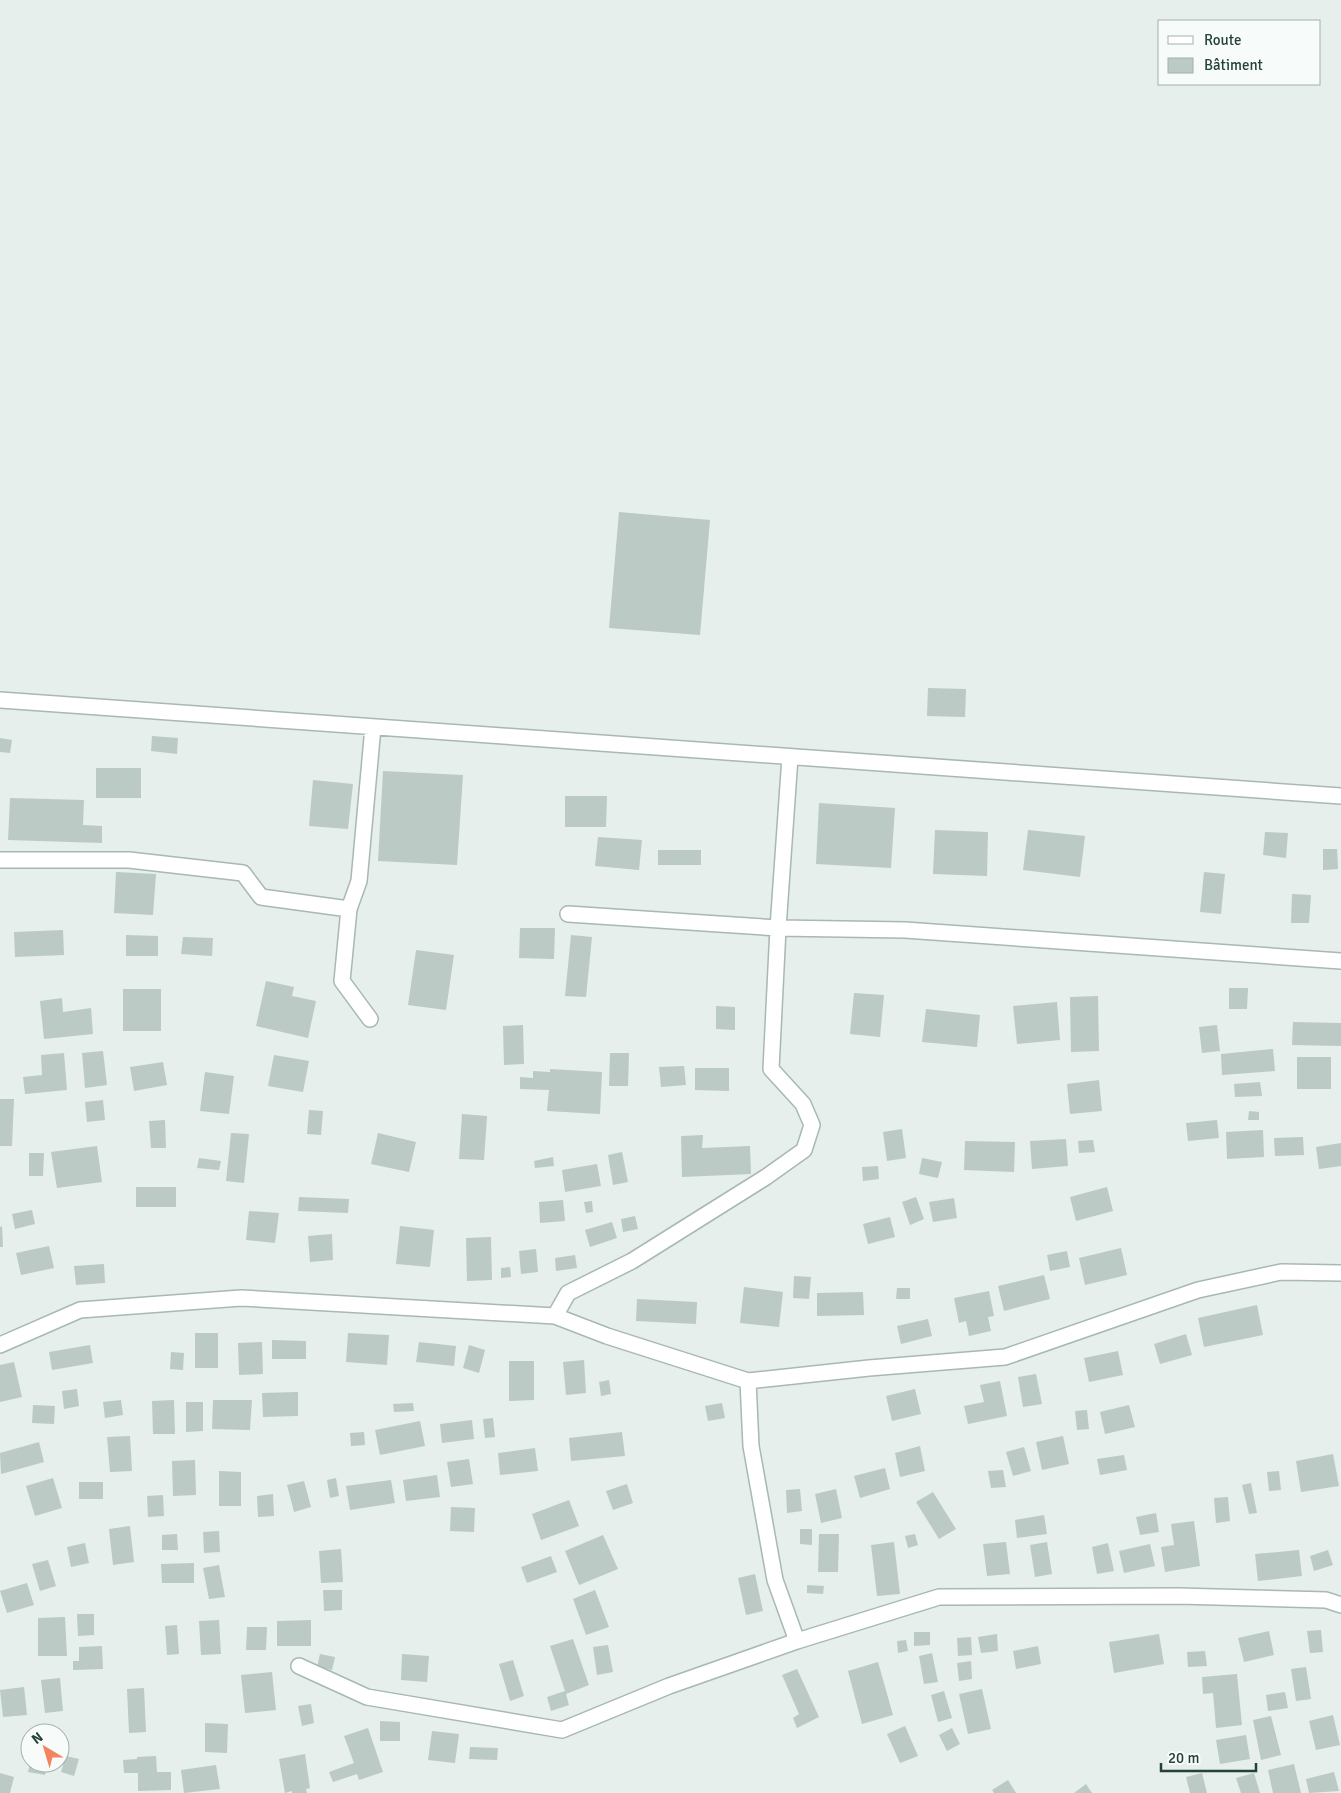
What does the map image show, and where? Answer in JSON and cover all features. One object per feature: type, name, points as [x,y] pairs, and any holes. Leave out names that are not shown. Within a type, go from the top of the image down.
[{"type":"street","points":[[0,700],[1341,796]]},
{"type":"street","points":[[370,1019],[342,981],[349,909],[359,881],[373,727]]},
{"type":"street","points":[[555,1316],[568,1293],[632,1261],[766,1177],[804,1150],[812,1125],[803,1104],[771,1069],[778,928],[790,757]]},
{"type":"street","points":[[0,860],[129,860],[243,873],[261,897],[349,909]]},
{"type":"street","points":[[568,914],[778,928],[906,930],[1341,961]]},
{"type":"street","points":[[0,1345],[80,1310],[241,1298],[555,1316],[607,1336],[748,1381],[869,1368],[1004,1357],[1198,1290],[1281,1272],[1341,1273]]},
{"type":"street","points":[[748,1381],[751,1446],[775,1580],[796,1641]]},
{"type":"street","points":[[299,1666],[367,1697],[562,1730],[669,1686],[796,1641],[939,1597],[1178,1596],[1326,1600],[1341,1605]]},
{"type":"building","points":[[619,512],[710,520],[700,635],[609,628]]},
{"type":"building","points":[[928,688],[966,689],[965,717],[927,716]]},
{"type":"building","points":[[152,736],[178,738],[177,754],[151,751]]},
{"type":"building","points":[[0,738],[12,740],[10,753],[0,752]]},
{"type":"building","points":[[96,768],[141,768],[141,798],[96,798]]},
{"type":"building","points":[[383,771],[463,775],[457,865],[378,861]]},
{"type":"building","points":[[313,780],[353,784],[348,829],[309,826]]},
{"type":"building","points":[[565,796],[607,796],[606,827],[565,827]]},
{"type":"building","points":[[10,798],[84,800],[83,825],[102,826],[102,843],[8,840]]},
{"type":"building","points":[[819,803],[895,808],[891,868],[816,864]]},
{"type":"building","points":[[935,830],[988,832],[987,876],[933,874]]},
{"type":"building","points":[[1028,830],[1085,836],[1080,877],[1023,870]]},
{"type":"building","points":[[1265,832],[1288,833],[1286,858],[1263,855]]},
{"type":"building","points":[[598,837],[642,840],[639,870],[595,866]]},
{"type":"building","points":[[1323,849],[1337,849],[1338,869],[1323,870]]},
{"type":"building","points":[[658,850],[701,850],[701,865],[658,865]]},
{"type":"building","points":[[116,872],[156,874],[153,915],[114,913]]},
{"type":"building","points":[[1204,872],[1225,874],[1221,914],[1200,912]]},
{"type":"building","points":[[1292,894],[1311,895],[1309,923],[1291,923]]},
{"type":"building","points":[[520,928],[555,928],[554,959],[519,958]]},
{"type":"building","points":[[63,930],[64,955],[15,957],[14,932]]},
{"type":"building","points":[[126,935],[158,936],[158,956],[126,956]]},
{"type":"building","points":[[571,935],[592,937],[586,997],[565,996]]},
{"type":"building","points":[[183,937],[213,938],[212,956],[181,954]]},
{"type":"building","points":[[416,950],[454,955],[446,1010],[408,1005]]},
{"type":"building","points":[[266,981],[294,987],[292,996],[316,1001],[308,1038],[256,1026]]},
{"type":"building","points":[[1229,988],[1248,988],[1247,1009],[1229,1009]]},
{"type":"building","points":[[123,989],[161,989],[161,1031],[123,1031]]},
{"type":"building","points":[[854,993],[884,995],[880,1037],[850,1034]]},
{"type":"building","points":[[1098,996],[1099,1051],[1071,1052],[1070,997]]},
{"type":"building","points":[[62,998],[63,1012],[91,1008],[93,1034],[44,1039],[40,1001]]},
{"type":"building","points":[[1057,1002],[1060,1040],[1017,1044],[1013,1006]]},
{"type":"building","points":[[716,1006],[735,1007],[735,1030],[716,1029]]},
{"type":"building","points":[[926,1009],[980,1015],[977,1047],[922,1042]]},
{"type":"building","points":[[1293,1022],[1341,1023],[1341,1046],[1292,1045]]},
{"type":"building","points":[[523,1025],[524,1064],[504,1065],[503,1026]]},
{"type":"building","points":[[1217,1025],[1220,1051],[1202,1053],[1199,1027]]},
{"type":"building","points":[[1273,1049],[1275,1071],[1222,1075],[1221,1054]]},
{"type":"building","points":[[103,1051],[107,1085],[85,1088],[82,1053]]},
{"type":"building","points":[[64,1053],[67,1090],[25,1094],[23,1077],[42,1075],[41,1055]]},
{"type":"building","points":[[610,1053],[629,1053],[628,1086],[609,1086]]},
{"type":"building","points":[[274,1055],[309,1061],[303,1092],[268,1086]]},
{"type":"building","points":[[1297,1057],[1331,1057],[1331,1089],[1297,1089]]},
{"type":"building","points":[[163,1062],[167,1085],[134,1091],[130,1067]]},
{"type":"building","points":[[684,1066],[686,1085],[661,1087],[659,1067]]},
{"type":"building","points":[[695,1068],[729,1068],[729,1091],[695,1090]]},
{"type":"building","points":[[550,1069],[602,1072],[600,1114],[547,1111],[549,1090],[520,1089],[520,1077],[533,1078],[533,1071],[550,1072]]},
{"type":"building","points":[[205,1072],[234,1076],[229,1114],[200,1111]]},
{"type":"building","points":[[1099,1080],[1102,1111],[1070,1114],[1067,1084]]},
{"type":"building","points":[[1260,1082],[1262,1096],[1235,1097],[1234,1084]]},
{"type":"building","points":[[0,1099],[14,1099],[12,1146],[0,1146]]},
{"type":"building","points":[[103,1100],[105,1120],[87,1122],[85,1102]]},
{"type":"building","points":[[309,1110],[323,1111],[321,1135],[307,1134]]},
{"type":"building","points":[[1249,1111],[1259,1112],[1259,1120],[1248,1120]]},
{"type":"building","points":[[462,1114],[487,1116],[484,1160],[459,1159]]},
{"type":"building","points":[[165,1120],[166,1148],[151,1148],[149,1121]]},
{"type":"building","points":[[1217,1120],[1219,1138],[1188,1141],[1186,1123]]},
{"type":"building","points":[[902,1129],[906,1158],[887,1161],[883,1132]]},
{"type":"building","points":[[1263,1130],[1264,1157],[1227,1159],[1226,1132]]},
{"type":"building","points":[[231,1133],[249,1134],[244,1183],[226,1181]]},
{"type":"building","points":[[378,1133],[416,1142],[409,1172],[371,1164]]},
{"type":"building","points":[[703,1135],[702,1148],[750,1146],[751,1174],[682,1177],[681,1136]]},
{"type":"building","points":[[1303,1137],[1304,1155],[1275,1156],[1274,1138]]},
{"type":"building","points":[[1066,1139],[1068,1166],[1032,1169],[1030,1141]]},
{"type":"building","points":[[1093,1140],[1095,1152],[1079,1153],[1078,1141]]},
{"type":"building","points":[[965,1141],[1015,1142],[1014,1172],[964,1170]]},
{"type":"building","points":[[1341,1143],[1341,1166],[1319,1169],[1316,1147]]},
{"type":"building","points":[[97,1146],[102,1182],[57,1188],[51,1152]]},
{"type":"building","points":[[622,1152],[628,1182],[613,1185],[608,1155]]},
{"type":"building","points":[[29,1153],[44,1153],[43,1176],[29,1176]]},
{"type":"building","points":[[553,1157],[554,1166],[535,1168],[534,1161]]},
{"type":"building","points":[[199,1158],[221,1161],[219,1170],[197,1168]]},
{"type":"building","points":[[922,1158],[942,1162],[938,1178],[919,1174]]},
{"type":"building","points":[[597,1164],[601,1186],[565,1192],[562,1170]]},
{"type":"building","points":[[878,1166],[879,1179],[863,1181],[862,1167]]},
{"type":"building","points":[[136,1187],[176,1187],[176,1207],[136,1207]]},
{"type":"building","points":[[1107,1187],[1113,1211],[1076,1221],[1070,1197]]},
{"type":"building","points":[[299,1197],[349,1199],[348,1213],[298,1211]]},
{"type":"building","points":[[916,1197],[924,1219],[910,1225],[902,1202]]},
{"type":"building","points":[[954,1198],[957,1218],[933,1222],[929,1202]]},
{"type":"building","points":[[563,1200],[565,1221],[540,1223],[539,1202]]},
{"type":"building","points":[[592,1201],[593,1212],[586,1213],[584,1202]]},
{"type":"building","points":[[32,1210],[35,1224],[15,1229],[12,1214]]},
{"type":"building","points":[[249,1211],[279,1213],[275,1243],[246,1240]]},
{"type":"building","points":[[635,1216],[638,1229],[623,1232],[621,1219]]},
{"type":"building","points":[[890,1217],[895,1237],[868,1244],[863,1224]]},
{"type":"building","points":[[612,1222],[617,1238],[590,1247],[585,1230]]},
{"type":"building","points":[[2,1226],[3,1247],[0,1247],[0,1227]]},
{"type":"building","points":[[400,1226],[434,1230],[430,1267],[396,1264]]},
{"type":"building","points":[[332,1234],[333,1260],[310,1262],[308,1236]]},
{"type":"building","points":[[491,1237],[492,1280],[467,1281],[466,1238]]},
{"type":"building","points":[[49,1246],[54,1268],[21,1275],[16,1253]]},
{"type":"building","points":[[1121,1248],[1127,1275],[1085,1285],[1079,1258]]},
{"type":"building","points":[[536,1249],[538,1272],[521,1274],[519,1251]]},
{"type":"building","points":[[1067,1251],[1070,1267],[1050,1271],[1047,1255]]},
{"type":"building","points":[[575,1255],[577,1268],[556,1271],[555,1258]]},
{"type":"building","points":[[104,1264],[105,1283],[76,1285],[74,1266]]},
{"type":"building","points":[[510,1267],[511,1277],[501,1278],[501,1268]]},
{"type":"building","points":[[1044,1275],[1050,1299],[1004,1311],[998,1286]]},
{"type":"building","points":[[794,1276],[811,1277],[809,1299],[793,1298]]},
{"type":"building","points":[[744,1287],[783,1292],[779,1327],[740,1323]]},
{"type":"building","points":[[897,1288],[910,1288],[910,1299],[896,1299]]},
{"type":"building","points":[[989,1291],[994,1316],[988,1317],[991,1331],[969,1336],[966,1321],[959,1323],[954,1298]]},
{"type":"building","points":[[863,1292],[864,1315],[817,1316],[817,1293]]},
{"type":"building","points":[[637,1299],[697,1302],[696,1324],[636,1321]]},
{"type":"building","points":[[1257,1305],[1263,1335],[1204,1347],[1198,1318]]},
{"type":"building","points":[[928,1319],[932,1336],[901,1344],[897,1326]]},
{"type":"building","points":[[195,1333],[218,1333],[218,1368],[195,1368]]},
{"type":"building","points":[[348,1333],[389,1335],[387,1365],[346,1362]]},
{"type":"building","points":[[1186,1334],[1192,1355],[1160,1364],[1154,1344]]},
{"type":"building","points":[[272,1340],[306,1341],[306,1359],[272,1359]]},
{"type":"building","points":[[262,1342],[263,1374],[239,1375],[238,1343]]},
{"type":"building","points":[[419,1342],[456,1346],[454,1366],[416,1362]]},
{"type":"building","points":[[90,1345],[93,1363],[52,1370],[49,1352]]},
{"type":"building","points":[[469,1345],[485,1350],[479,1373],[463,1368]]},
{"type":"building","points":[[1118,1351],[1123,1375],[1089,1382],[1084,1358]]},
{"type":"building","points":[[171,1352],[184,1353],[183,1370],[170,1369]]},
{"type":"building","points":[[584,1360],[586,1393],[566,1395],[563,1362]]},
{"type":"building","points":[[509,1361],[534,1361],[534,1400],[509,1401]]},
{"type":"building","points":[[14,1362],[22,1397],[0,1402],[0,1365]]},
{"type":"building","points":[[1036,1374],[1042,1404],[1023,1407],[1018,1377]]},
{"type":"building","points":[[609,1380],[611,1394],[601,1396],[599,1382]]},
{"type":"building","points":[[1000,1381],[1007,1416],[968,1424],[964,1406],[984,1402],[980,1385]]},
{"type":"building","points":[[77,1389],[79,1406],[64,1409],[62,1391]]},
{"type":"building","points":[[915,1389],[921,1414],[892,1421],[886,1396]]},
{"type":"building","points":[[298,1392],[298,1416],[263,1417],[262,1393]]},
{"type":"building","points":[[121,1400],[123,1415],[105,1418],[103,1402]]},
{"type":"building","points":[[174,1400],[175,1434],[153,1434],[152,1401]]},
{"type":"building","points":[[213,1400],[252,1400],[250,1430],[212,1429]]},
{"type":"building","points":[[186,1402],[203,1402],[203,1431],[186,1432]]},
{"type":"building","points":[[413,1403],[414,1411],[394,1412],[393,1404]]},
{"type":"building","points":[[722,1403],[725,1418],[708,1421],[705,1406]]},
{"type":"building","points":[[33,1405],[55,1406],[54,1424],[32,1423]]},
{"type":"building","points":[[1129,1405],[1135,1427],[1105,1434],[1100,1412]]},
{"type":"building","points":[[1087,1410],[1089,1429],[1077,1430],[1075,1411]]},
{"type":"building","points":[[493,1418],[495,1437],[485,1438],[483,1419]]},
{"type":"building","points":[[472,1420],[474,1439],[442,1443],[440,1424]]},
{"type":"building","points":[[420,1421],[425,1446],[380,1455],[375,1430]]},
{"type":"building","points":[[364,1432],[365,1445],[351,1446],[350,1433]]},
{"type":"building","points":[[622,1432],[625,1456],[571,1461],[569,1438]]},
{"type":"building","points":[[130,1436],[132,1471],[110,1472],[107,1437]]},
{"type":"building","points":[[1063,1436],[1069,1464],[1042,1470],[1036,1442]]},
{"type":"building","points":[[39,1442],[44,1462],[1,1474],[0,1453]]},
{"type":"building","points":[[920,1446],[925,1471],[900,1477],[895,1453]]},
{"type":"building","points":[[1024,1447],[1031,1471],[1013,1476],[1006,1452]]},
{"type":"building","points":[[535,1448],[538,1471],[500,1475],[498,1453]]},
{"type":"building","points":[[1333,1454],[1339,1486],[1301,1492],[1296,1461]]},
{"type":"building","points":[[1124,1455],[1127,1470],[1100,1475],[1097,1459]]},
{"type":"building","points":[[469,1459],[473,1484],[451,1487],[447,1462]]},
{"type":"building","points":[[195,1460],[196,1495],[173,1496],[172,1461]]},
{"type":"building","points":[[885,1468],[890,1489],[860,1498],[854,1476]]},
{"type":"building","points":[[1003,1470],[1006,1487],[991,1488],[988,1471]]},
{"type":"building","points":[[219,1471],[241,1472],[241,1506],[219,1506]]},
{"type":"building","points":[[1279,1471],[1281,1490],[1269,1491],[1267,1472]]},
{"type":"building","points":[[437,1475],[440,1497],[406,1501],[403,1480]]},
{"type":"building","points":[[53,1478],[62,1508],[35,1516],[26,1486]]},
{"type":"building","points":[[336,1478],[339,1496],[330,1498],[327,1480]]},
{"type":"building","points":[[391,1480],[395,1503],[350,1510],[346,1486]]},
{"type":"building","points":[[304,1481],[311,1507],[294,1512],[287,1485]]},
{"type":"building","points":[[79,1482],[103,1482],[103,1499],[79,1499]]},
{"type":"building","points":[[1251,1483],[1257,1513],[1249,1514],[1242,1485]]},
{"type":"building","points":[[627,1484],[633,1503],[613,1510],[606,1491]]},
{"type":"building","points":[[800,1489],[802,1511],[787,1513],[786,1490]]},
{"type":"building","points":[[836,1489],[842,1518],[821,1523],[815,1494]]},
{"type":"building","points":[[933,1492],[956,1529],[939,1539],[916,1502]]},
{"type":"building","points":[[273,1494],[274,1516],[258,1517],[257,1496]]},
{"type":"building","points":[[163,1495],[164,1516],[148,1517],[147,1496]]},
{"type":"building","points":[[1228,1497],[1230,1521],[1216,1523],[1214,1498]]},
{"type":"building","points":[[569,1500],[579,1526],[541,1540],[532,1514]]},
{"type":"building","points":[[451,1507],[475,1508],[474,1532],[450,1531]]},
{"type":"building","points":[[1156,1513],[1159,1532],[1140,1535],[1136,1517]]},
{"type":"building","points":[[1044,1515],[1047,1534],[1017,1538],[1015,1520]]},
{"type":"building","points":[[1194,1521],[1200,1566],[1165,1572],[1161,1547],[1174,1545],[1171,1524]]},
{"type":"building","points":[[130,1526],[134,1562],[113,1565],[109,1529]]},
{"type":"building","points":[[800,1529],[812,1529],[812,1545],[800,1544]]},
{"type":"building","points":[[219,1531],[220,1552],[204,1553],[203,1532]]},
{"type":"building","points":[[177,1534],[178,1550],[162,1550],[162,1535]]},
{"type":"building","points":[[819,1534],[839,1534],[838,1572],[818,1572]]},
{"type":"building","points":[[915,1534],[918,1545],[908,1548],[905,1536]]},
{"type":"building","points":[[603,1535],[618,1569],[579,1585],[565,1551]]},
{"type":"building","points":[[894,1542],[900,1594],[877,1596],[871,1545]]},
{"type":"building","points":[[1006,1542],[1010,1574],[987,1576],[983,1544]]},
{"type":"building","points":[[1047,1542],[1052,1574],[1035,1577],[1030,1545]]},
{"type":"building","points":[[85,1543],[89,1563],[71,1567],[67,1547]]},
{"type":"building","points":[[1108,1543],[1114,1571],[1097,1574],[1092,1547]]},
{"type":"building","points":[[1150,1544],[1155,1566],[1124,1573],[1119,1551]]},
{"type":"building","points":[[341,1549],[343,1582],[321,1583],[319,1551]]},
{"type":"building","points":[[1299,1550],[1302,1576],[1258,1581],[1255,1554]]},
{"type":"building","points":[[1328,1550],[1333,1565],[1314,1571],[1310,1556]]},
{"type":"building","points":[[551,1556],[557,1572],[527,1583],[521,1567]]},
{"type":"building","points":[[48,1560],[56,1586],[40,1591],[32,1564]]},
{"type":"building","points":[[194,1563],[194,1583],[162,1583],[161,1564]]},
{"type":"building","points":[[219,1565],[225,1597],[209,1599],[203,1568]]},
{"type":"building","points":[[755,1574],[763,1611],[746,1615],[738,1578]]},
{"type":"building","points":[[27,1583],[34,1605],[7,1613],[0,1591]]},
{"type":"building","points":[[807,1585],[824,1586],[823,1594],[807,1593]]},
{"type":"building","points":[[323,1590],[342,1590],[342,1610],[324,1611]]},
{"type":"building","points":[[595,1590],[609,1627],[586,1635],[573,1599]]},
{"type":"building","points":[[77,1614],[94,1614],[94,1635],[78,1636]]},
{"type":"building","points":[[65,1617],[67,1656],[38,1656],[38,1618]]},
{"type":"building","points":[[219,1620],[221,1654],[201,1655],[199,1621]]},
{"type":"building","points":[[311,1620],[311,1646],[277,1646],[277,1621]]},
{"type":"building","points":[[177,1625],[179,1654],[167,1655],[165,1626]]},
{"type":"building","points":[[247,1627],[267,1627],[266,1650],[246,1650]]},
{"type":"building","points":[[1321,1630],[1323,1652],[1310,1653],[1307,1631]]},
{"type":"building","points":[[1269,1631],[1274,1655],[1244,1662],[1238,1638]]},
{"type":"building","points":[[914,1632],[930,1632],[930,1645],[914,1646]]},
{"type":"building","points":[[997,1634],[998,1651],[981,1653],[978,1637]]},
{"type":"building","points":[[1159,1634],[1164,1664],[1114,1673],[1109,1642]]},
{"type":"building","points":[[971,1637],[972,1655],[958,1656],[957,1638]]},
{"type":"building","points":[[573,1639],[589,1685],[566,1694],[569,1705],[551,1711],[547,1697],[565,1691],[550,1646]]},
{"type":"building","points":[[906,1640],[908,1651],[898,1653],[897,1641]]},
{"type":"building","points":[[608,1645],[613,1672],[597,1675],[593,1647]]},
{"type":"building","points":[[102,1646],[103,1669],[73,1670],[73,1661],[79,1661],[79,1647]]},
{"type":"building","points":[[1038,1646],[1041,1664],[1016,1669],[1013,1651]]},
{"type":"building","points":[[1205,1651],[1207,1666],[1188,1667],[1187,1652]]},
{"type":"building","points":[[932,1653],[938,1682],[924,1684],[919,1656]]},
{"type":"building","points":[[320,1654],[335,1657],[332,1670],[317,1667]]},
{"type":"building","points":[[402,1654],[429,1656],[427,1682],[401,1680]]},
{"type":"building","points":[[513,1660],[524,1696],[510,1701],[499,1664]]},
{"type":"building","points":[[971,1661],[972,1679],[959,1681],[957,1663]]},
{"type":"building","points":[[878,1662],[893,1715],[862,1724],[848,1671]]},
{"type":"building","points":[[1306,1667],[1311,1699],[1296,1701],[1291,1669]]},
{"type":"building","points":[[797,1669],[819,1717],[797,1728],[793,1718],[799,1714],[782,1675]]},
{"type":"building","points":[[272,1672],[276,1710],[245,1713],[241,1675]]},
{"type":"building","points":[[1237,1674],[1242,1725],[1216,1728],[1213,1693],[1203,1694],[1202,1677]]},
{"type":"building","points":[[60,1678],[63,1711],[45,1713],[41,1680]]},
{"type":"building","points":[[24,1687],[27,1715],[3,1717],[0,1690]]},
{"type":"building","points":[[144,1688],[146,1732],[129,1733],[127,1689]]},
{"type":"building","points":[[982,1689],[991,1729],[968,1734],[959,1694]]},
{"type":"building","points":[[944,1691],[952,1718],[938,1722],[931,1695]]},
{"type":"building","points":[[1285,1692],[1288,1708],[1268,1711],[1266,1695]]},
{"type":"building","points":[[311,1704],[314,1723],[302,1726],[298,1706]]},
{"type":"building","points":[[1333,1715],[1340,1745],[1316,1750],[1309,1721]]},
{"type":"building","points":[[1271,1716],[1281,1755],[1261,1760],[1253,1720]]},
{"type":"building","points":[[380,1721],[400,1722],[400,1741],[380,1741]]},
{"type":"building","points":[[205,1723],[228,1724],[227,1753],[205,1752]]},
{"type":"building","points":[[905,1726],[918,1756],[900,1763],[887,1734]]},
{"type":"building","points":[[368,1728],[383,1772],[359,1780],[357,1774],[333,1782],[329,1772],[354,1763],[344,1736]]},
{"type":"building","points":[[952,1728],[960,1744],[947,1751],[939,1735]]},
{"type":"building","points":[[432,1731],[459,1734],[455,1763],[428,1760]]},
{"type":"building","points":[[1246,1735],[1250,1759],[1220,1764],[1216,1740]]},
{"type":"building","points":[[470,1747],[498,1748],[497,1760],[469,1759]]},
{"type":"building","points":[[305,1754],[310,1788],[306,1789],[307,1793],[292,1793],[292,1791],[285,1793],[279,1759]]},
{"type":"building","points":[[156,1756],[157,1772],[171,1772],[171,1790],[138,1791],[138,1773],[124,1773],[123,1760]]},
{"type":"building","points":[[70,1757],[79,1759],[74,1776],[64,1773],[70,1773]]},
{"type":"building","points":[[1294,1764],[1301,1793],[1273,1793],[1268,1770]]},
{"type":"building","points":[[216,1765],[220,1789],[184,1793],[181,1770]]},
{"type":"building","points":[[1334,1772],[1339,1791],[1309,1793],[1306,1779]]},
{"type":"building","points":[[0,1773],[14,1777],[10,1793],[0,1793]]},
{"type":"building","points":[[1202,1773],[1207,1793],[1190,1793],[1186,1777]]},
{"type":"building","points":[[1254,1773],[1260,1793],[1241,1793],[1236,1778]]},
{"type":"building","points":[[1008,1780],[1016,1793],[994,1793],[992,1790]]},
{"type":"building","points":[[1086,1784],[1092,1793],[1074,1793]]}]
